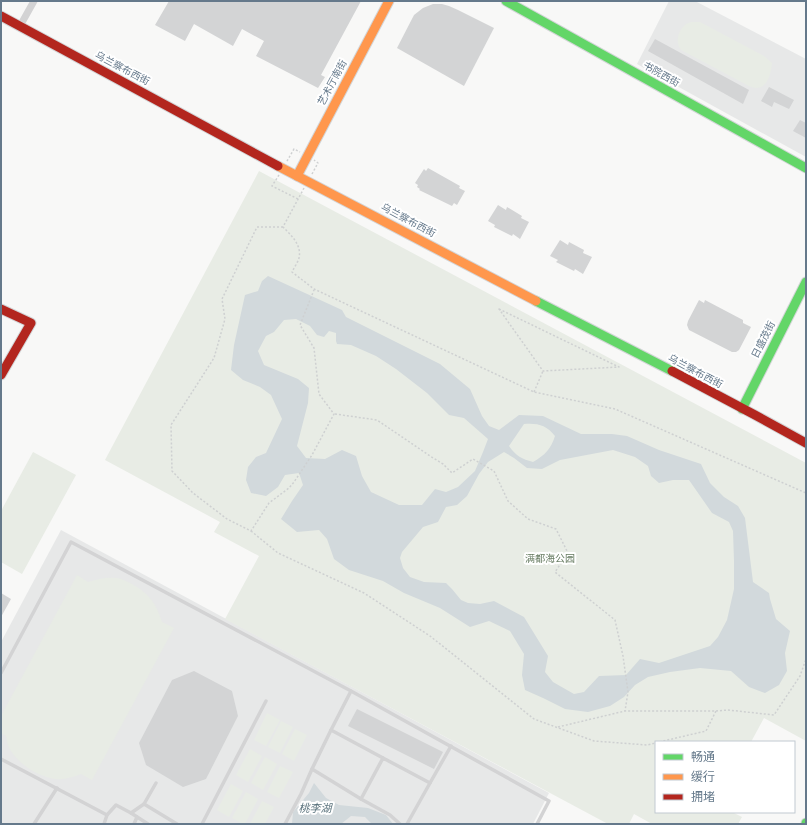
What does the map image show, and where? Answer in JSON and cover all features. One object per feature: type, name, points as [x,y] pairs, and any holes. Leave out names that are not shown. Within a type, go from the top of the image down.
[{"type":"street","points":[[20,26],[34,1]]},
{"type":"street","name":"艺术厅南街","points":[[297,176],[389,1]]},
{"type":"street","name":"书院西街","points":[[506,1],[806,168]]},
{"type":"street","name":"乌兰察布西街","points":[[1,16],[297,176],[806,443]]},
{"type":"street","name":"日盛茂街","points":[[742,409],[806,282]]},
{"type":"street","points":[[1,309],[31,323],[1,375]]},
{"type":"lane","points":[[1,673],[71,542],[351,691],[549,801],[537,824]]},
{"type":"lane","points":[[285,824],[351,691]]},
{"type":"lane","points":[[202,824],[266,701]]},
{"type":"lane","points":[[331,730],[430,783]]},
{"type":"lane","points":[[407,824],[450,746]]},
{"type":"lane","points":[[361,799],[383,758]]},
{"type":"lane","points":[[1,759],[107,815]]},
{"type":"lane","points":[[312,769],[390,815],[400,824]]},
{"type":"lane","points":[[131,813],[144,804],[156,783]]},
{"type":"lane","points":[[34,824],[58,788]]},
{"type":"lane","points":[[144,804],[174,823]]},
{"type":"lane","points":[[104,824],[107,815],[116,805],[148,824]]},
{"type":"lane","points":[[134,824],[137,817]]},
{"type":"path","points":[[283,227],[298,199]]},
{"type":"path","points":[[655,743],[647,745],[594,741],[534,719],[430,636],[364,593],[278,553],[251,531],[227,519],[193,493],[172,472],[171,425],[214,358],[225,319],[222,299],[257,227],[283,227],[292,236],[299,247],[300,257],[292,272],[314,289],[534,392],[615,409],[806,494]]},
{"type":"path","points":[[314,289],[300,326],[314,348],[319,394],[334,414],[377,420],[443,464],[452,473],[473,459],[494,471],[508,501],[528,519],[556,529],[568,553],[555,572],[615,620],[623,656],[628,692],[625,711]]},
{"type":"path","points":[[499,309],[620,366],[604,367],[543,371],[499,309]]},
{"type":"path","points":[[534,392],[543,371]]},
{"type":"path","points":[[251,531],[269,503],[289,488],[294,482],[312,455],[334,414]]},
{"type":"path","points":[[558,728],[625,711],[728,710],[774,715],[800,676],[806,658]]},
{"type":"path","points":[[663,741],[706,731],[716,711]]},
{"type":"shaded area","points":[[669,1],[695,1],[806,59],[806,157],[637,64]]},
{"type":"shaded area","points":[[61,530],[549,793],[533,824],[1,824],[1,642]]},
{"type":"green space","points":[[700,22],[764,56],[772,63],[770,75],[766,83],[763,86],[755,88],[749,86],[681,50],[678,44],[679,33],[687,23]]},
{"type":"green space","name":"满都海公园","points":[[259,171],[806,463],[806,741],[764,718],[752,741],[655,741],[655,813],[734,813],[742,817],[738,824],[652,824],[634,814],[629,824],[608,824],[225,619],[259,556],[214,532],[220,522],[105,460]]},
{"type":"green space","points":[[33,452],[76,475],[22,574],[1,562],[1,511]]},
{"type":"green space","points":[[77,575],[88,582],[113,578],[121,579],[130,583],[151,599],[162,622],[174,628],[92,780],[81,774],[68,778],[50,778],[30,770],[15,756],[9,748],[6,736],[1,733],[1,716]]},
{"type":"green space","points":[[267,713],[280,720],[266,746],[254,740]]},
{"type":"green space","points":[[281,721],[293,727],[280,753],[268,747]]},
{"type":"green space","points":[[295,729],[307,735],[294,761],[282,754]]},
{"type":"green space","points":[[250,749],[262,756],[248,782],[236,775]]},
{"type":"green space","points":[[265,757],[277,764],[263,790],[251,783]]},
{"type":"green space","points":[[280,766],[293,772],[279,798],[267,792]]},
{"type":"green space","points":[[231,784],[243,791],[229,817],[217,810]]},
{"type":"green space","points":[[246,792],[258,799],[245,824],[243,824],[232,818]]},
{"type":"green space","points":[[262,801],[274,807],[265,824],[250,824]]},
{"type":"water","points":[[268,276],[342,310],[346,317],[440,364],[470,389],[482,416],[489,426],[499,430],[519,415],[543,416],[581,434],[612,434],[627,436],[659,450],[701,464],[710,483],[724,497],[738,506],[745,518],[753,582],[769,593],[776,619],[790,631],[785,653],[787,671],[779,685],[765,693],[749,687],[731,671],[700,668],[648,677],[635,685],[624,697],[610,706],[588,712],[565,709],[525,690],[522,675],[524,654],[510,631],[489,621],[470,627],[440,608],[404,593],[383,581],[349,570],[334,559],[327,539],[319,530],[297,532],[281,519],[303,485],[299,473],[285,475],[278,487],[266,496],[251,493],[246,480],[248,467],[256,457],[266,453],[282,419],[271,395],[260,387],[243,380],[231,370],[234,345],[245,295],[258,291],[262,281]],"holes":[[[296,319],[310,326],[317,335],[324,337],[329,331],[336,333],[337,344],[351,345],[376,356],[396,369],[427,393],[449,415],[464,418],[488,439],[475,471],[458,487],[446,492],[435,489],[422,505],[399,505],[371,492],[362,476],[356,456],[342,450],[325,459],[306,458],[297,446],[308,403],[309,388],[298,379],[264,365],[258,351],[266,336],[274,332],[284,320]],[[524,424],[533,424],[545,427],[555,436],[552,445],[547,451],[533,462],[520,457],[509,446]],[[613,450],[635,457],[648,466],[651,476],[659,483],[673,480],[689,480],[712,513],[729,522],[733,531],[734,589],[727,620],[718,637],[710,646],[659,663],[640,659],[626,675],[599,676],[584,692],[574,694],[553,682],[545,672],[548,656],[524,617],[494,601],[480,604],[468,603],[461,600],[446,583],[424,582],[410,577],[403,568],[400,558],[402,552],[423,527],[438,522],[446,507],[457,505],[467,496],[479,474],[488,462],[504,452],[527,468],[542,469],[560,460]]]},
{"type":"water","name":"桃李湖","points":[[314,783],[326,798],[339,805],[368,808],[386,815],[393,824],[372,824],[365,817],[351,816],[341,824],[292,824],[293,812],[309,793]]},
{"type":"building","points":[[169,1],[361,1],[321,75],[325,77],[318,88],[256,56],[264,41],[242,29],[233,46],[194,24],[185,41],[155,25]]},
{"type":"building","points":[[433,4],[449,6],[494,28],[464,86],[397,48],[414,15],[423,8]]},
{"type":"building","points":[[655,39],[749,90],[743,104],[648,51]]},
{"type":"building","points":[[769,87],[794,100],[789,109],[774,102],[772,107],[761,101]]},
{"type":"building","points":[[800,120],[806,123],[806,138],[793,131]]},
{"type":"building","points":[[428,168],[460,186],[459,188],[465,191],[457,205],[454,203],[452,206],[419,190],[420,189],[417,187],[418,185],[415,183],[424,169],[426,171]]},
{"type":"building","points":[[498,205],[506,210],[507,207],[522,216],[521,218],[529,222],[520,239],[513,234],[512,236],[494,227],[495,225],[488,221]]},
{"type":"building","points":[[560,240],[568,245],[569,242],[584,250],[583,253],[592,257],[583,274],[575,269],[574,271],[556,262],[558,260],[550,256]]},
{"type":"building","points":[[699,300],[704,303],[705,300],[743,320],[743,323],[751,327],[739,350],[732,352],[689,330],[687,325],[688,321]]},
{"type":"building","points":[[1,593],[11,599],[1,617]]},
{"type":"building","points":[[194,671],[232,691],[238,716],[206,779],[183,787],[146,765],[139,743],[172,680]]},
{"type":"building","points":[[357,709],[443,752],[434,769],[348,726]]},
{"type":"traffic: fast","points":[[506,1],[806,168]]},
{"type":"traffic: fast","points":[[742,409],[806,282]]},
{"type":"traffic: fast","points":[[536,301],[672,371]]},
{"type":"traffic: slow","points":[[297,176],[389,1]]},
{"type":"traffic: slow","points":[[278,166],[536,301]]},
{"type":"traffic: jam","points":[[1,16],[278,166]]},
{"type":"traffic: jam","points":[[1,309],[31,323],[1,375]]},
{"type":"traffic: jam","points":[[672,371],[806,443]]}]
